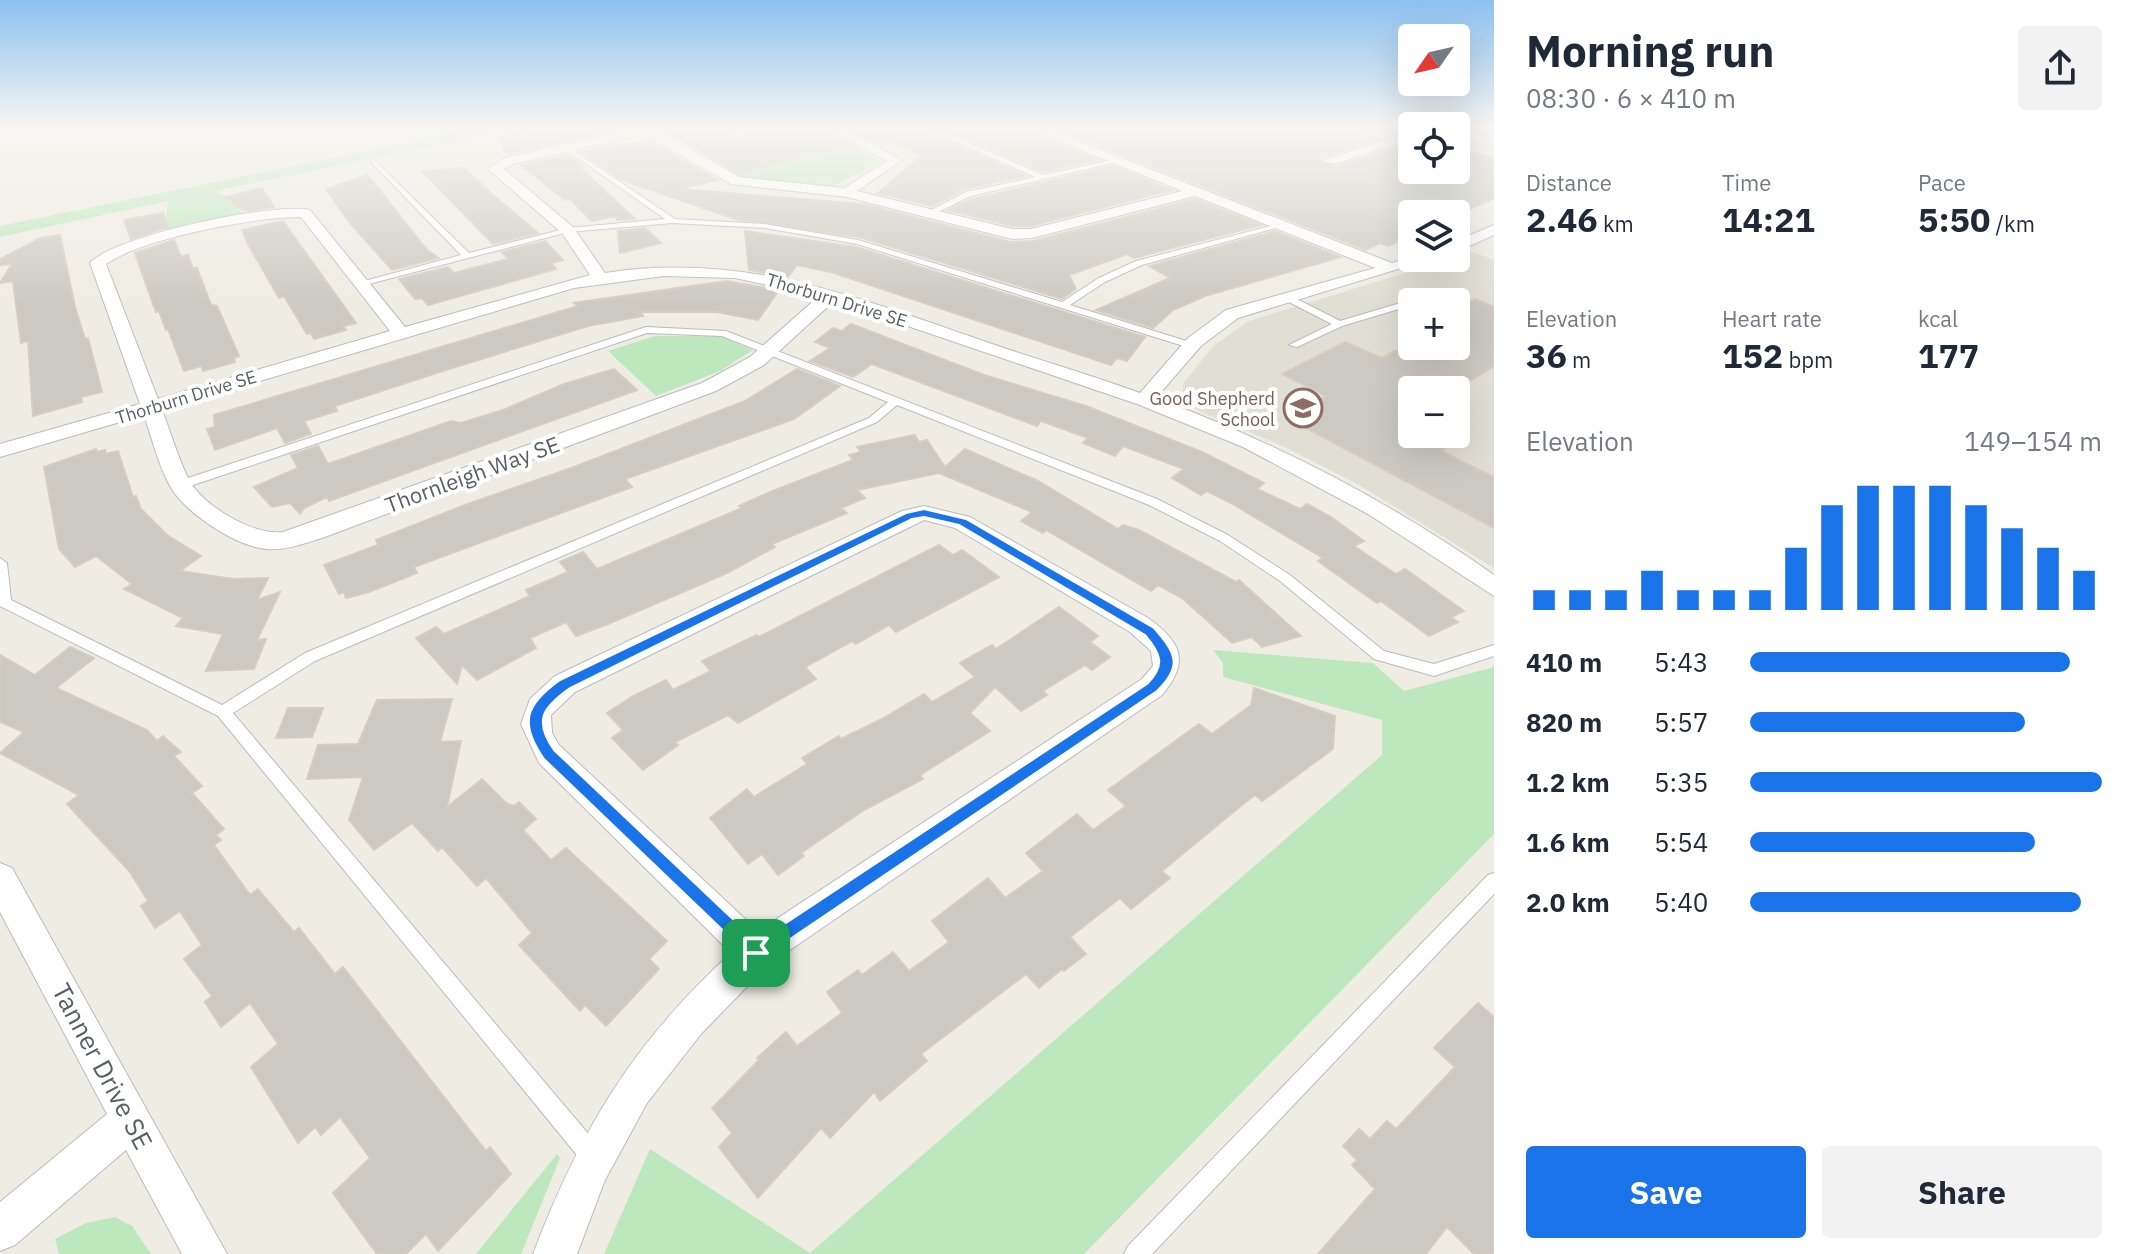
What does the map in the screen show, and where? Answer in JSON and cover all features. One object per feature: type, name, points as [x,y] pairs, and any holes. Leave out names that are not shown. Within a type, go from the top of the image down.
[{"type":"street","points":[[517,188],[568,230],[600,278]]},
{"type":"street","points":[[796,188],[847,193],[1002,233],[1022,234],[1195,192]]},
{"type":"street","points":[[847,193],[852,188]]},
{"type":"street","points":[[1184,188],[1391,268]]},
{"type":"street","name":"Thornleigh Way SE","points":[[361,283],[310,216],[297,212],[276,212],[109,253],[98,263],[149,408],[180,485],[195,502],[248,537],[261,541],[290,539],[709,387],[746,368],[830,295]]},
{"type":"street","points":[[1470,240],[1494,229]]},
{"type":"street","points":[[1144,401],[1190,345],[1208,328],[1232,314],[1398,266]]},
{"type":"street","name":"Thorburn Drive SE","points":[[0,451],[400,333],[600,278],[650,273],[727,273],[757,276],[830,295],[1144,401],[1249,442],[1382,511],[1494,587]]},
{"type":"street","points":[[361,283],[400,333]]},
{"type":"street","points":[[555,1254],[578,1186],[615,1115],[656,1055],[703,1001],[756,953],[1152,687],[1165,675],[1168,661],[1164,648],[1149,632],[1128,618],[962,522],[924,513],[896,523],[565,684],[547,697],[536,715],[535,735],[549,754],[756,953]]},
{"type":"street","name":"Tanner Drive SE","points":[[0,879],[205,1254]]},
{"type":"street","points":[[0,1230],[131,1120]]},
{"type":"lane","points":[[399,188],[467,256]]},
{"type":"lane","points":[[624,188],[673,221]]},
{"type":"lane","points":[[932,213],[969,194],[996,188]]},
{"type":"lane","points":[[361,283],[568,230],[673,221],[765,226],[858,242],[1190,345]]},
{"type":"lane","points":[[1062,306],[1102,280],[1139,263],[1282,225]]},
{"type":"lane","points":[[1286,297],[1339,324]]},
{"type":"lane","points":[[1294,345],[1339,324],[1398,306]]},
{"type":"lane","points":[[180,485],[646,330],[723,333],[1153,502],[1224,538],[1285,578],[1379,655],[1434,670],[1494,650]]},
{"type":"lane","points":[[223,712],[310,657],[873,420],[896,401]]},
{"type":"lane","points":[[0,563],[5,603],[223,712],[593,1158]]},
{"type":"lane","points":[[1136,1254],[1494,881]]},
{"type":"shaded area","name":"Good Shepherd School","points":[[1473,252],[1494,260],[1494,568],[1361,486],[1285,447],[1199,411],[1183,399],[1183,384],[1213,346],[1249,321],[1408,272],[1470,272],[1470,253]]},
{"type":"green space","points":[[188,188],[233,188],[216,191],[245,215],[165,232],[168,201],[0,237],[0,226]]},
{"type":"green space","points":[[655,336],[719,336],[753,350],[720,371],[656,396],[608,351]]},
{"type":"green space","points":[[1213,650],[1373,663],[1404,691],[1494,667],[1494,834],[1084,1254],[604,1254],[650,1149],[810,1253],[1382,755],[1382,720],[1223,677],[1223,663]]},
{"type":"green space","points":[[557,1154],[560,1158],[521,1254],[476,1254]]},
{"type":"green space","points":[[115,1217],[132,1226],[151,1254],[59,1254],[55,1239],[86,1223]]},
{"type":"building","points":[[262,188],[274,207],[244,211],[224,197]]},
{"type":"building","points":[[378,188],[427,250],[439,258],[392,270],[350,223],[326,189]]},
{"type":"building","points":[[438,188],[485,188],[538,233],[493,244]]},
{"type":"building","points":[[549,188],[601,188],[635,219],[617,220],[616,216],[592,221],[570,199],[565,200]]},
{"type":"building","points":[[644,188],[686,188],[680,189],[864,204],[1011,242],[1033,241],[1195,199],[1261,225],[1134,258],[1127,254],[1069,275],[1076,289],[1062,299],[859,237],[738,220]]},
{"type":"building","points":[[884,188],[972,188],[932,206],[878,193]]},
{"type":"building","points":[[1021,188],[1172,190],[1031,226],[1012,226],[948,210],[972,199]]},
{"type":"building","points":[[1206,188],[1494,188],[1494,198],[1470,209],[1470,200],[1398,200],[1398,241],[1388,246],[1380,243],[1366,250]]},
{"type":"building","points":[[163,213],[168,227],[131,239],[124,220]]},
{"type":"building","points":[[283,221],[356,323],[343,326],[346,330],[314,339],[311,333],[307,334],[284,296],[279,298],[242,230]]},
{"type":"building","points":[[645,228],[661,243],[620,253],[618,231]]},
{"type":"building","points":[[745,231],[856,247],[1145,337],[1127,361],[1117,358],[1111,365],[831,272],[797,265],[788,277],[749,270]]},
{"type":"building","points":[[1275,231],[1340,257],[1205,296],[1173,310],[1153,328],[1096,310],[1170,278],[1149,266]]},
{"type":"building","points":[[60,235],[75,307],[85,339],[88,338],[102,392],[81,397],[82,402],[33,416],[28,341],[21,343],[13,281],[0,283],[12,264],[0,265],[0,259],[41,238]]},
{"type":"building","points":[[174,240],[181,257],[188,255],[193,269],[197,268],[211,305],[217,306],[239,356],[234,358],[235,362],[203,371],[201,366],[184,371],[168,329],[159,311],[156,312],[135,253]]},
{"type":"building","points":[[545,241],[563,260],[551,263],[556,269],[428,305],[422,298],[415,299],[399,279],[448,267],[454,273],[508,259],[502,252]]},
{"type":"building","points":[[726,281],[779,290],[758,320],[717,312],[641,312],[643,316],[588,326],[335,406],[337,411],[304,421],[311,434],[285,443],[277,428],[215,450],[207,429],[215,427],[214,415],[578,306],[574,303]]},
{"type":"building","points":[[1475,299],[1494,307],[1494,366],[1470,381],[1470,376],[1398,376],[1398,448],[1445,448],[1441,451],[1494,477],[1494,528],[1287,418],[1326,396],[1282,374],[1345,342],[1382,358],[1398,350],[1398,360],[1470,360],[1470,302]]},
{"type":"building","points":[[851,324],[984,375],[1086,406],[1202,452],[1264,483],[1257,489],[1300,509],[1307,504],[1331,517],[1364,541],[1354,546],[1396,574],[1405,569],[1464,611],[1451,617],[1458,622],[1429,636],[1318,561],[1323,558],[1231,503],[1207,491],[1201,495],[1172,478],[1184,469],[1123,446],[1115,456],[1083,443],[1088,438],[1041,421],[1037,426],[872,364],[853,377],[810,361],[830,348],[815,342],[833,328],[842,331]]},
{"type":"building","points":[[614,369],[637,390],[329,501],[327,497],[304,508],[300,514],[290,503],[272,507],[254,487],[298,468],[291,455],[318,446],[328,464],[451,421],[461,423],[503,410],[564,384]]},
{"type":"building","points":[[797,369],[840,386],[794,419],[625,479],[632,487],[414,567],[417,573],[369,592],[346,598],[344,592],[339,594],[324,565],[378,545],[376,540],[465,505],[745,401]]},
{"type":"building","points":[[915,435],[919,442],[927,440],[945,467],[965,449],[1038,481],[1118,529],[1123,525],[1139,530],[1236,582],[1239,580],[1301,636],[1262,647],[1252,637],[1232,643],[1182,598],[1158,585],[1151,591],[1046,530],[1043,533],[1021,521],[1032,512],[939,473],[857,490],[865,498],[841,508],[847,513],[772,544],[775,547],[727,573],[576,636],[566,622],[530,638],[536,648],[477,680],[462,665],[457,684],[416,638],[436,627],[444,634],[530,596],[526,590],[568,572],[560,562],[583,552],[597,569],[742,508],[739,506],[770,492],[853,460],[849,455],[861,452],[857,447]]},
{"type":"building","points":[[96,449],[97,452],[105,450],[106,454],[118,451],[133,497],[136,496],[141,509],[167,535],[201,556],[180,571],[233,579],[268,578],[257,600],[280,592],[257,640],[266,639],[254,669],[206,671],[223,634],[176,626],[183,618],[124,589],[132,584],[96,556],[75,567],[59,549],[44,467]]},
{"type":"building","points":[[939,545],[953,555],[962,550],[999,577],[896,632],[889,625],[856,644],[852,641],[805,667],[816,679],[738,723],[728,715],[675,742],[678,745],[643,770],[612,738],[623,730],[607,713],[633,696],[666,680],[673,690],[711,671],[702,661],[757,635],[759,637]]},
{"type":"building","points":[[1059,607],[1098,636],[1090,642],[1110,657],[1092,670],[1085,665],[1043,691],[1047,695],[1021,711],[995,687],[970,713],[990,731],[920,775],[923,779],[864,810],[801,853],[804,856],[778,875],[762,854],[748,864],[710,818],[747,789],[754,797],[807,764],[802,758],[839,736],[841,739],[882,719],[924,694],[932,702],[975,677],[960,663],[992,645],[996,649]]},
{"type":"building","points":[[70,647],[94,658],[56,688],[147,730],[157,741],[163,736],[181,752],[174,756],[202,786],[192,793],[224,829],[216,835],[221,840],[214,845],[250,895],[258,889],[294,932],[299,928],[335,974],[343,967],[486,1151],[490,1147],[511,1174],[438,1251],[426,1234],[406,1254],[377,1254],[333,1193],[370,1158],[340,1117],[321,1135],[315,1127],[298,1143],[251,1067],[278,1044],[250,1003],[221,1027],[205,1002],[212,996],[184,959],[202,945],[180,911],[155,928],[141,906],[148,901],[130,872],[67,804],[79,795],[0,753],[24,732],[0,722],[0,655],[35,675]]},
{"type":"building","points":[[1254,688],[1335,716],[1333,749],[1262,801],[1255,795],[1242,805],[1162,871],[1170,878],[1131,909],[1120,898],[1070,937],[1086,954],[1064,971],[1062,969],[1039,988],[1026,974],[921,1054],[927,1061],[880,1101],[874,1092],[830,1138],[821,1128],[758,1198],[719,1147],[732,1133],[712,1108],[759,1060],[757,1058],[786,1032],[797,1046],[842,1013],[827,992],[858,970],[862,975],[893,952],[909,971],[949,942],[932,921],[988,878],[1005,898],[1043,871],[1026,853],[1077,814],[1093,830],[1126,806],[1108,790],[1199,724],[1212,734],[1251,705]]},
{"type":"building","points":[[452,699],[440,742],[461,741],[447,807],[482,779],[506,803],[514,806],[519,802],[536,819],[523,830],[551,860],[566,848],[667,941],[649,959],[659,969],[606,1026],[585,1005],[580,1011],[519,945],[532,933],[486,878],[477,886],[442,847],[438,851],[412,823],[374,850],[349,820],[363,777],[307,779],[318,745],[358,744],[377,700]]},
{"type":"building","points":[[288,708],[323,708],[312,737],[276,738]]},
{"type":"building","points":[[1478,1003],[1494,1017],[1494,1254],[1474,1254],[1447,1227],[1426,1254],[1318,1254],[1375,1189],[1352,1165],[1357,1160],[1343,1146],[1359,1129],[1370,1139],[1387,1121],[1396,1129],[1455,1067],[1434,1048]]},
{"type":"place","name":"Good Shepherd School","points":[[1303,408]]},
{"type":"route","points":[[924,513],[962,522],[1128,618],[1149,632],[1164,648],[1168,661],[1165,675],[1152,687],[756,953],[549,754],[535,735],[536,715],[547,697],[565,684],[910,516],[924,513]]}]
